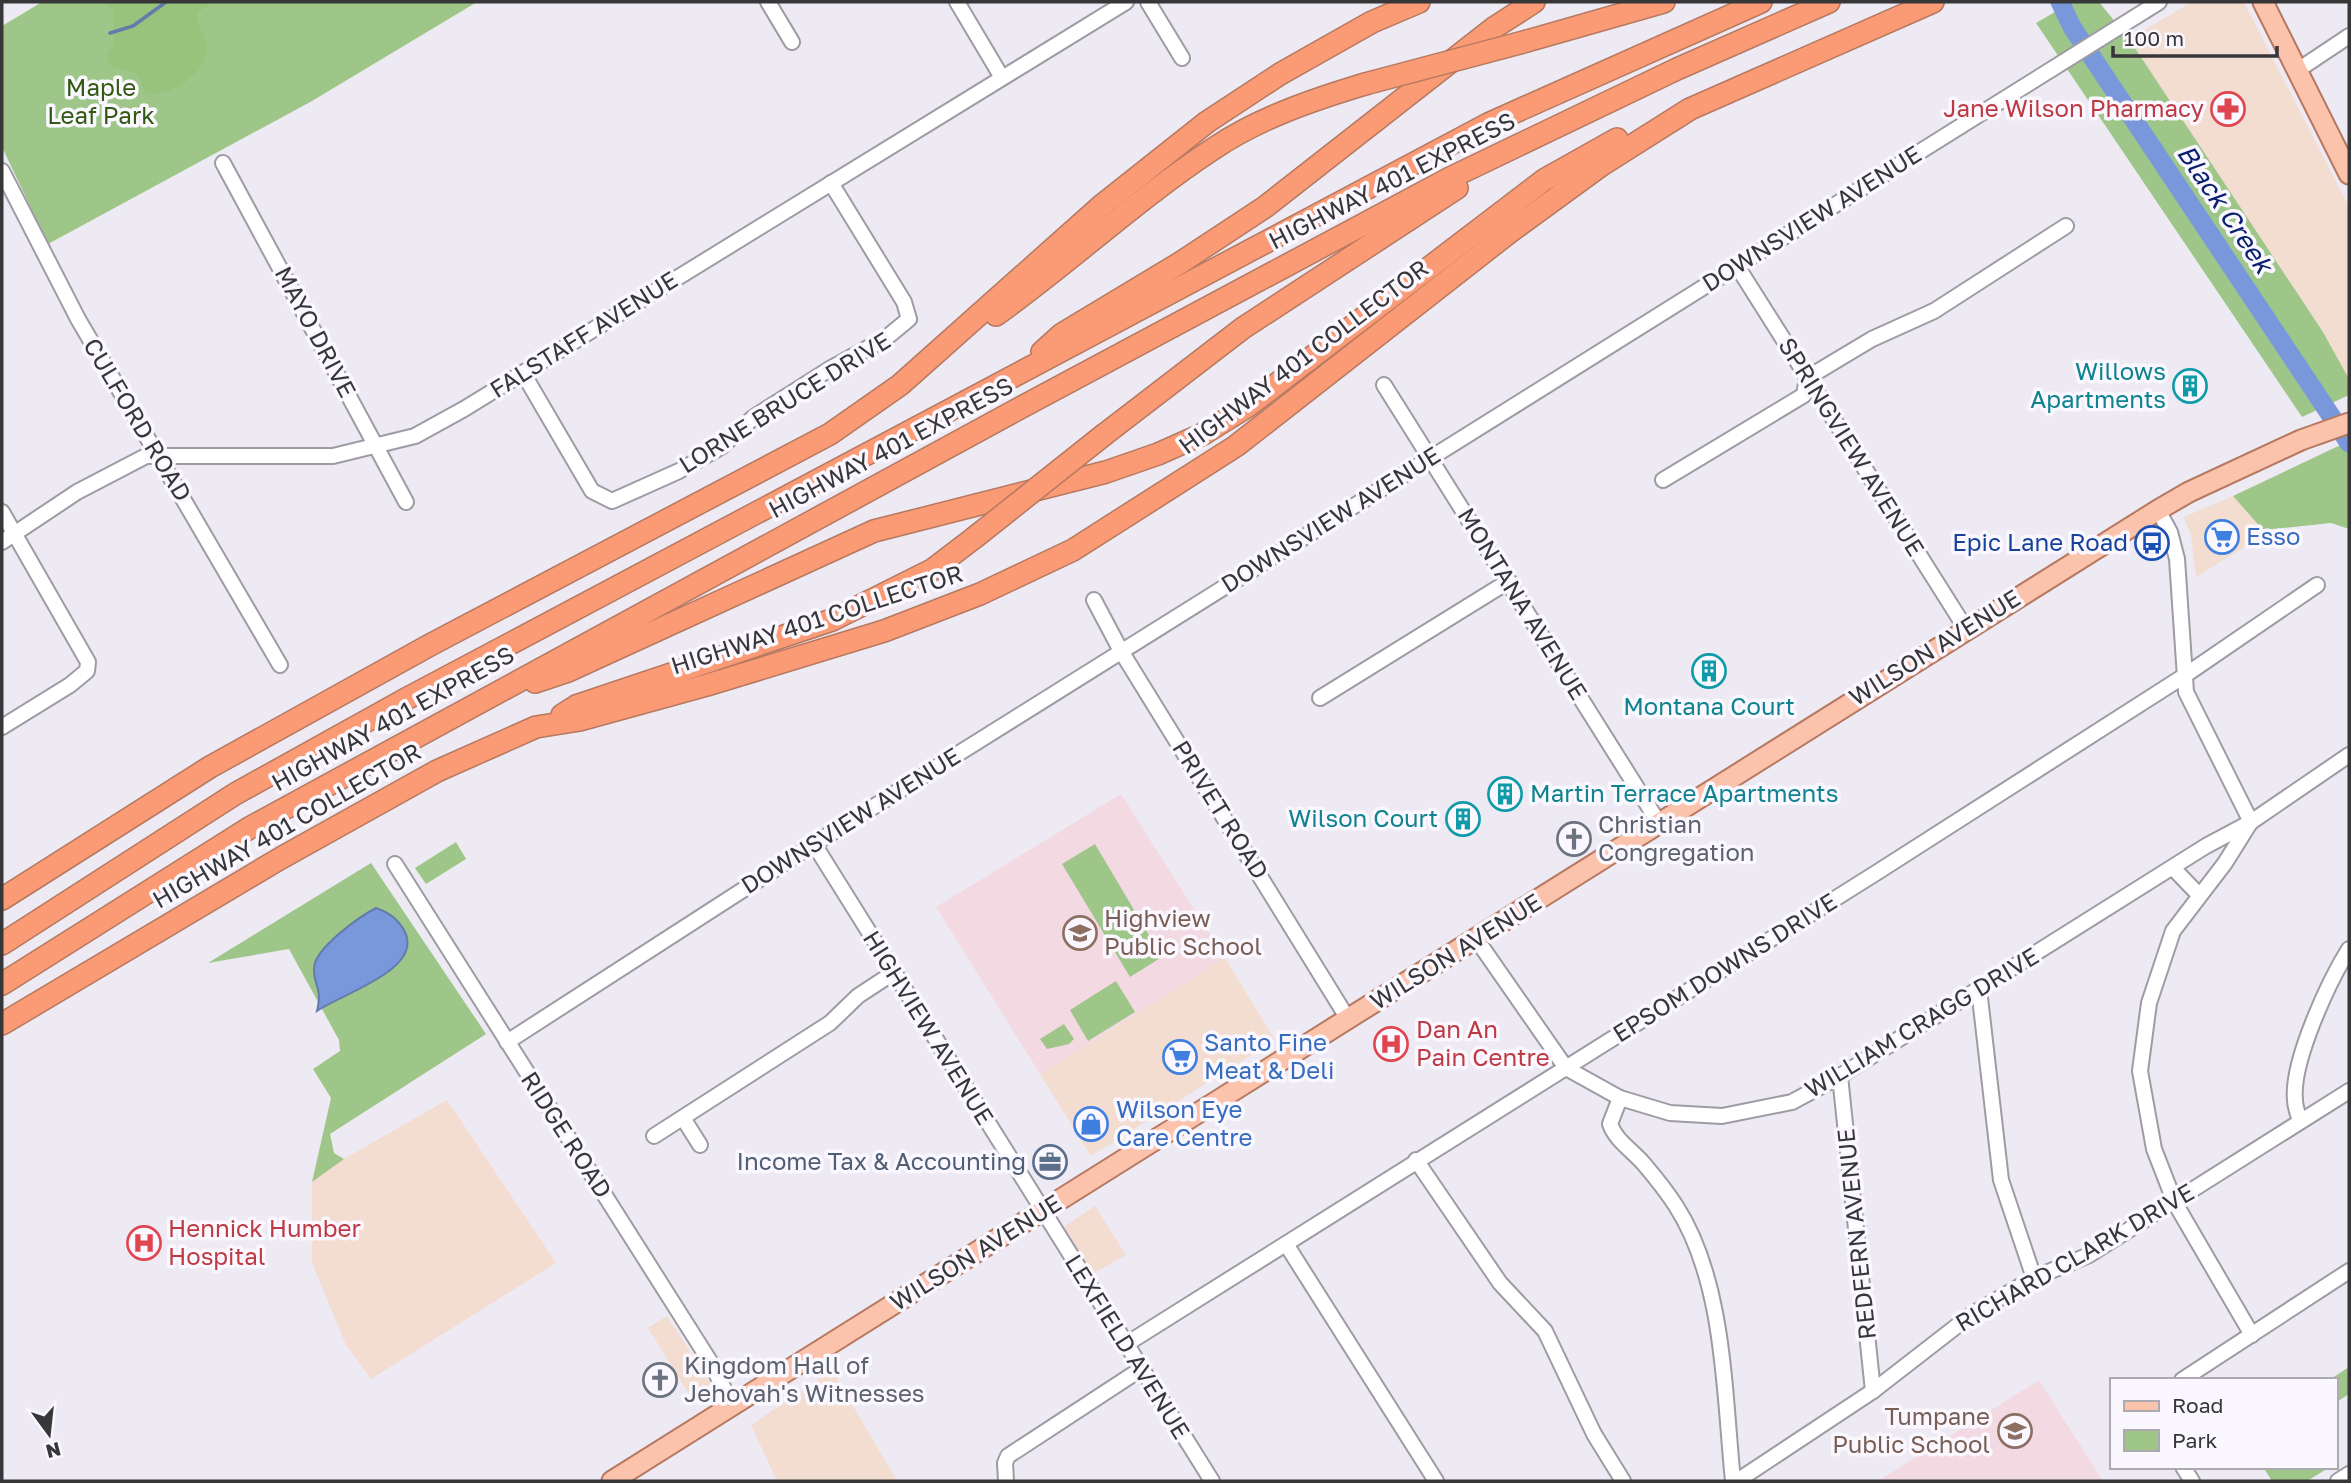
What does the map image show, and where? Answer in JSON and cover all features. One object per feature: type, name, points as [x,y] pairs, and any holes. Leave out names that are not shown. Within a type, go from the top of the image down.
[{"type":"highway","points":[[900,385],[1101,206],[1207,122],[1280,74],[1372,22],[1419,2]]},
{"type":"highway","points":[[1008,380],[1062,334],[1180,263],[1265,207],[1495,27],[1534,2]]},
{"type":"highway","points":[[2,899],[210,767],[430,645],[830,434],[1034,288],[1214,148],[1277,115],[1365,84],[1664,2]]},
{"type":"highway","name":"HIGHWAY 401 EXPRESS","points":[[2,944],[235,794],[333,740],[1488,124],[1761,2]]},
{"type":"highway","name":"HIGHWAY 401 EXPRESS","points":[[2,984],[251,827],[1057,388],[1450,178],[1677,69],[1829,2]]},
{"type":"highway","name":"HIGHWAY 401 COLLECTOR","points":[[2,1024],[281,858],[438,771],[548,723],[580,720],[694,689],[884,631],[980,594],[1073,550],[1236,446],[1511,231],[1602,164],[1690,109],[1933,2]]},
{"type":"highway","points":[[477,702],[568,671],[874,531],[1106,472],[1158,454],[1203,434],[1248,406],[1544,180],[1656,117],[1690,109]]},
{"type":"highway","points":[[548,723],[576,706],[832,620],[932,569],[1244,328],[1525,141]]},
{"type":"main road","points":[[2263,2],[2349,174]]},
{"type":"main road","name":"WILSON AVENUE","points":[[2308,437],[2349,411]]},
{"type":"main road","name":"WILSON AVENUE","points":[[612,1481],[2158,510],[2189,492],[2308,437],[2349,422]]},
{"type":"street","points":[[768,2],[792,41]]},
{"type":"street","points":[[957,2],[1001,76]]},
{"type":"street","name":"FALSTAFF AVENUE","points":[[2,542],[76,492],[146,456],[333,456],[415,436],[523,373],[1001,76],[1126,2]]},
{"type":"street","points":[[1149,2],[1182,58]]},
{"type":"street","name":"DOWNSVIEW AVENUE","points":[[506,1042],[1121,650],[2159,2]]},
{"type":"street","points":[[2298,70],[2349,36]]},
{"type":"street","name":"MAYO DRIVE","points":[[223,163],[406,502]]},
{"type":"street","name":"CULFORD ROAD","points":[[2,171],[78,319],[280,665]]},
{"type":"street","name":"LORNE BRUCE DRIVE","points":[[523,373],[593,491],[612,501],[679,471],[721,447],[754,417],[828,370],[886,338],[909,319],[904,302],[831,183]]},
{"type":"street","points":[[1663,480],[1804,395],[1807,378],[1872,339],[1934,311],[2066,226]]},
{"type":"street","name":"SPRINGVIEW AVENUE","points":[[1737,266],[1966,629]]},
{"type":"street","name":"MONTANA AVENUE","points":[[1384,385],[1659,823]]},
{"type":"street","points":[[2158,510],[2170,532],[2177,559],[2186,692],[2251,822],[2225,863],[2173,931],[2155,979],[2144,1024],[2140,1071],[2145,1112],[2154,1149],[2175,1203],[2252,1335]]},
{"type":"street","points":[[2,512],[88,662],[87,671],[70,685],[2,727]]},
{"type":"street","points":[[1320,698],[1509,581]]},
{"type":"street","name":"EPSOM DOWNS DRIVE","points":[[1128,1343],[2184,676],[2317,585]]},
{"type":"street","name":"PRIVET ROAD","points":[[1094,600],[1121,650],[1348,1019]]},
{"type":"street","name":"WILLIAM CRAGG DRIVE","points":[[1477,940],[1566,1068],[1620,1098],[1670,1113],[1722,1116],[1792,1102],[1840,1076],[2172,867],[2251,822],[2349,755]]},
{"type":"street","name":"HIGHVIEW AVENUE","points":[[814,844],[1042,1212]]},
{"type":"street","name":"RIDGE ROAD","points":[[395,864],[705,1353],[733,1407]]},
{"type":"street","points":[[2172,867],[2199,895]]},
{"type":"street","points":[[2300,1121],[2294,1099],[2300,1067],[2318,1005],[2349,949]]},
{"type":"street","points":[[654,1136],[830,1023],[859,996],[893,973]]},
{"type":"street","points":[[1979,989],[2001,1180],[2034,1279]]},
{"type":"street","name":"REDFERN AVENUE","points":[[1840,1076],[1873,1391]]},
{"type":"street","name":"RICHARD CLARK DRIVE","points":[[1735,1481],[1873,1391],[1970,1315],[2034,1279],[2089,1255],[2349,1091]]},
{"type":"street","points":[[1620,1098],[1610,1124],[1614,1134],[1644,1164],[1676,1207],[1706,1274],[1735,1481]]},
{"type":"street","points":[[683,1118],[700,1145]]},
{"type":"street","points":[[1416,1160],[1500,1283],[1545,1331],[1594,1434],[1623,1481]]},
{"type":"street","name":"LEXFIELD AVENUE","points":[[1042,1212],[1128,1343],[1141,1369],[1212,1481]]},
{"type":"street","points":[[1286,1244],[1436,1481]]},
{"type":"street","points":[[2185,1378],[2349,1271]]},
{"type":"street","points":[[1006,1481],[1004,1474],[1009,1456],[1141,1369]]},
{"type":"street","points":[[2338,1481],[2349,1474]]},
{"type":"shaded area","points":[[2192,2],[2244,2],[2349,207],[2349,379],[2323,332],[2129,39]]},
{"type":"shaded area","points":[[2233,496],[2263,530],[2272,530],[2196,577],[2191,535],[2184,517]]},
{"type":"shaded area","name":"Highview Public School","points":[[1121,794],[1225,958],[1040,1074],[936,907]]},
{"type":"shaded area","points":[[1225,958],[1275,1040],[1091,1156],[1040,1074]]},
{"type":"shaded area","points":[[447,1100],[556,1263],[371,1379],[346,1345],[312,1263],[312,1182],[344,1159]]},
{"type":"shaded area","points":[[1095,1206],[1126,1255],[1092,1274],[1064,1227]]},
{"type":"shaded area","points":[[667,1316],[713,1387],[693,1400],[648,1328]]},
{"type":"shaded area","points":[[832,1370],[897,1481],[777,1481],[751,1425]]},
{"type":"shaded area","name":"Tumpane Public School","points":[[2039,1380],[2103,1481],[1878,1481]]},
{"type":"green space","name":"Maple Leaf Park","points":[[42,2],[477,2],[312,101],[48,244],[2,147],[2,26]]},
{"type":"green space","points":[[98,2],[213,2],[198,12],[198,21],[206,43],[202,64],[196,73],[178,86],[146,95],[138,74],[109,65],[107,54],[113,46],[113,9]]},
{"type":"green space","points":[[2072,2],[2099,2],[2129,39],[2323,332],[2349,379],[2349,395],[2302,417],[2036,23]]},
{"type":"green space","points":[[2349,441],[2349,529],[2331,523],[2263,530],[2233,496]]},
{"type":"green space","points":[[456,842],[466,859],[426,884],[415,868]]},
{"type":"green space","points":[[1095,844],[1162,957],[1130,977],[1062,864]]},
{"type":"green space","points":[[371,863],[486,1034],[330,1134],[334,1153],[344,1159],[312,1182],[331,1098],[313,1069],[340,1051],[339,1040],[289,949],[208,963]]},
{"type":"green space","points":[[1116,981],[1135,1012],[1088,1041],[1070,1010]]},
{"type":"green space","points":[[1064,1024],[1074,1039],[1069,1044],[1047,1049],[1040,1039]]},
{"type":"green space","points":[[2349,1367],[2349,1394],[2337,1402],[2337,1378],[2332,1378]]},
{"type":"green space","points":[[2264,1469],[2327,1469],[2307,1481],[2272,1481]]},
{"type":"water","points":[[376,908],[393,917],[405,932],[407,946],[402,958],[377,979],[317,1011],[319,996],[314,968],[316,960],[339,934]]},
{"type":"waterway","points":[[110,33],[133,26],[166,2]]},
{"type":"waterway","name":"Black Creek","points":[[2060,2],[2072,27],[2349,443]]},
{"type":"place","name":"Jane Wilson Pharmacy","points":[[2228,109]]},
{"type":"place","name":"Willows Apartments","points":[[2190,386]]},
{"type":"place","name":"Esso","points":[[2222,537]]},
{"type":"place","name":"Epic Lane Road","points":[[2152,543]]},
{"type":"place","name":"Montana Court","points":[[1709,671]]},
{"type":"place","name":"Martin Terrace Apartments","points":[[1505,794]]},
{"type":"place","name":"Wilson Court","points":[[1463,819]]},
{"type":"place","name":"Christian Congregation","points":[[1574,839]]},
{"type":"place","name":"Highview Public School","points":[[1080,933]]},
{"type":"place","name":"Dan An Pain Centre","points":[[1391,1044]]},
{"type":"place","name":"Santo Fine Meat & Deli","points":[[1180,1057]]},
{"type":"place","name":"Wilson Eye Care Centre","points":[[1091,1124]]},
{"type":"place","name":"Income Tax & Accounting","points":[[1050,1162]]},
{"type":"place","name":"Hennick Humber Hospital","points":[[144,1243]]},
{"type":"place","name":"Kingdom Hall of Jehovah's Witnesses","points":[[660,1380]]},
{"type":"place","name":"Tumpane Public School","points":[[2015,1431]]}]
